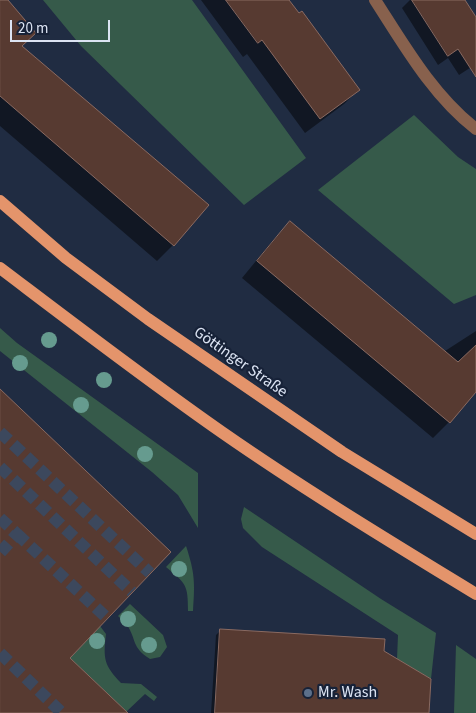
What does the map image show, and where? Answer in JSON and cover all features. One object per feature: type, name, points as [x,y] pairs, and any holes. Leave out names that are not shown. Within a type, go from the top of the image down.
[{"type":"main road","name":"Göttinger Straße","points":[[0,201],[66,258],[156,325],[342,452],[476,534]]},
{"type":"main road","points":[[0,268],[124,363],[224,434],[314,494],[476,594]]},
{"type":"street","points":[[375,0],[403,44],[435,88],[476,129]]},
{"type":"green space","points":[[43,0],[192,0],[306,158],[244,205],[81,46]]},
{"type":"green space","points":[[414,115],[458,157],[476,169],[476,295],[454,304],[318,190]]},
{"type":"green space","points":[[0,328],[17,343],[198,473],[198,528],[178,495],[152,472],[0,351]]},
{"type":"green space","points":[[244,507],[381,599],[436,633],[431,679],[397,659],[398,635],[262,547],[243,528],[241,519]]},
{"type":"green space","points":[[186,546],[194,578],[193,611],[188,611],[186,590],[182,581],[166,567]]},
{"type":"green space","points":[[130,604],[163,635],[167,647],[160,657],[150,659],[144,655],[137,647],[127,625],[118,616]]},
{"type":"green space","points":[[100,626],[106,634],[105,656],[111,671],[121,683],[141,684],[157,697],[154,701],[145,694],[126,712],[70,658]]},
{"type":"green space","points":[[456,645],[476,659],[476,713],[454,713]]},
{"type":"building","points":[[0,0],[8,0],[36,33],[22,46],[209,205],[174,246],[0,96]]},
{"type":"building","points":[[226,0],[289,0],[299,13],[302,11],[360,90],[320,119],[262,40],[258,43]]},
{"type":"building","points":[[412,0],[465,0],[476,17],[476,77],[458,49],[448,56]]},
{"type":"building","points":[[290,221],[458,362],[476,345],[476,392],[450,423],[257,261]]},
{"type":"building","points":[[0,389],[171,552],[70,658],[128,713],[0,713]]},
{"type":"building","points":[[220,629],[385,639],[384,651],[431,679],[429,713],[215,713]]},
{"type":"tunnel","points":[[0,432],[150,573]]},
{"type":"tunnel","points":[[0,467],[132,592]]},
{"type":"tunnel","points":[[0,518],[17,534],[0,553]]},
{"type":"tunnel","points":[[17,534],[107,618]]},
{"type":"tunnel","points":[[0,653],[62,713]]},
{"type":"place","name":"Mr. Wash","points":[[308,693]]}]
